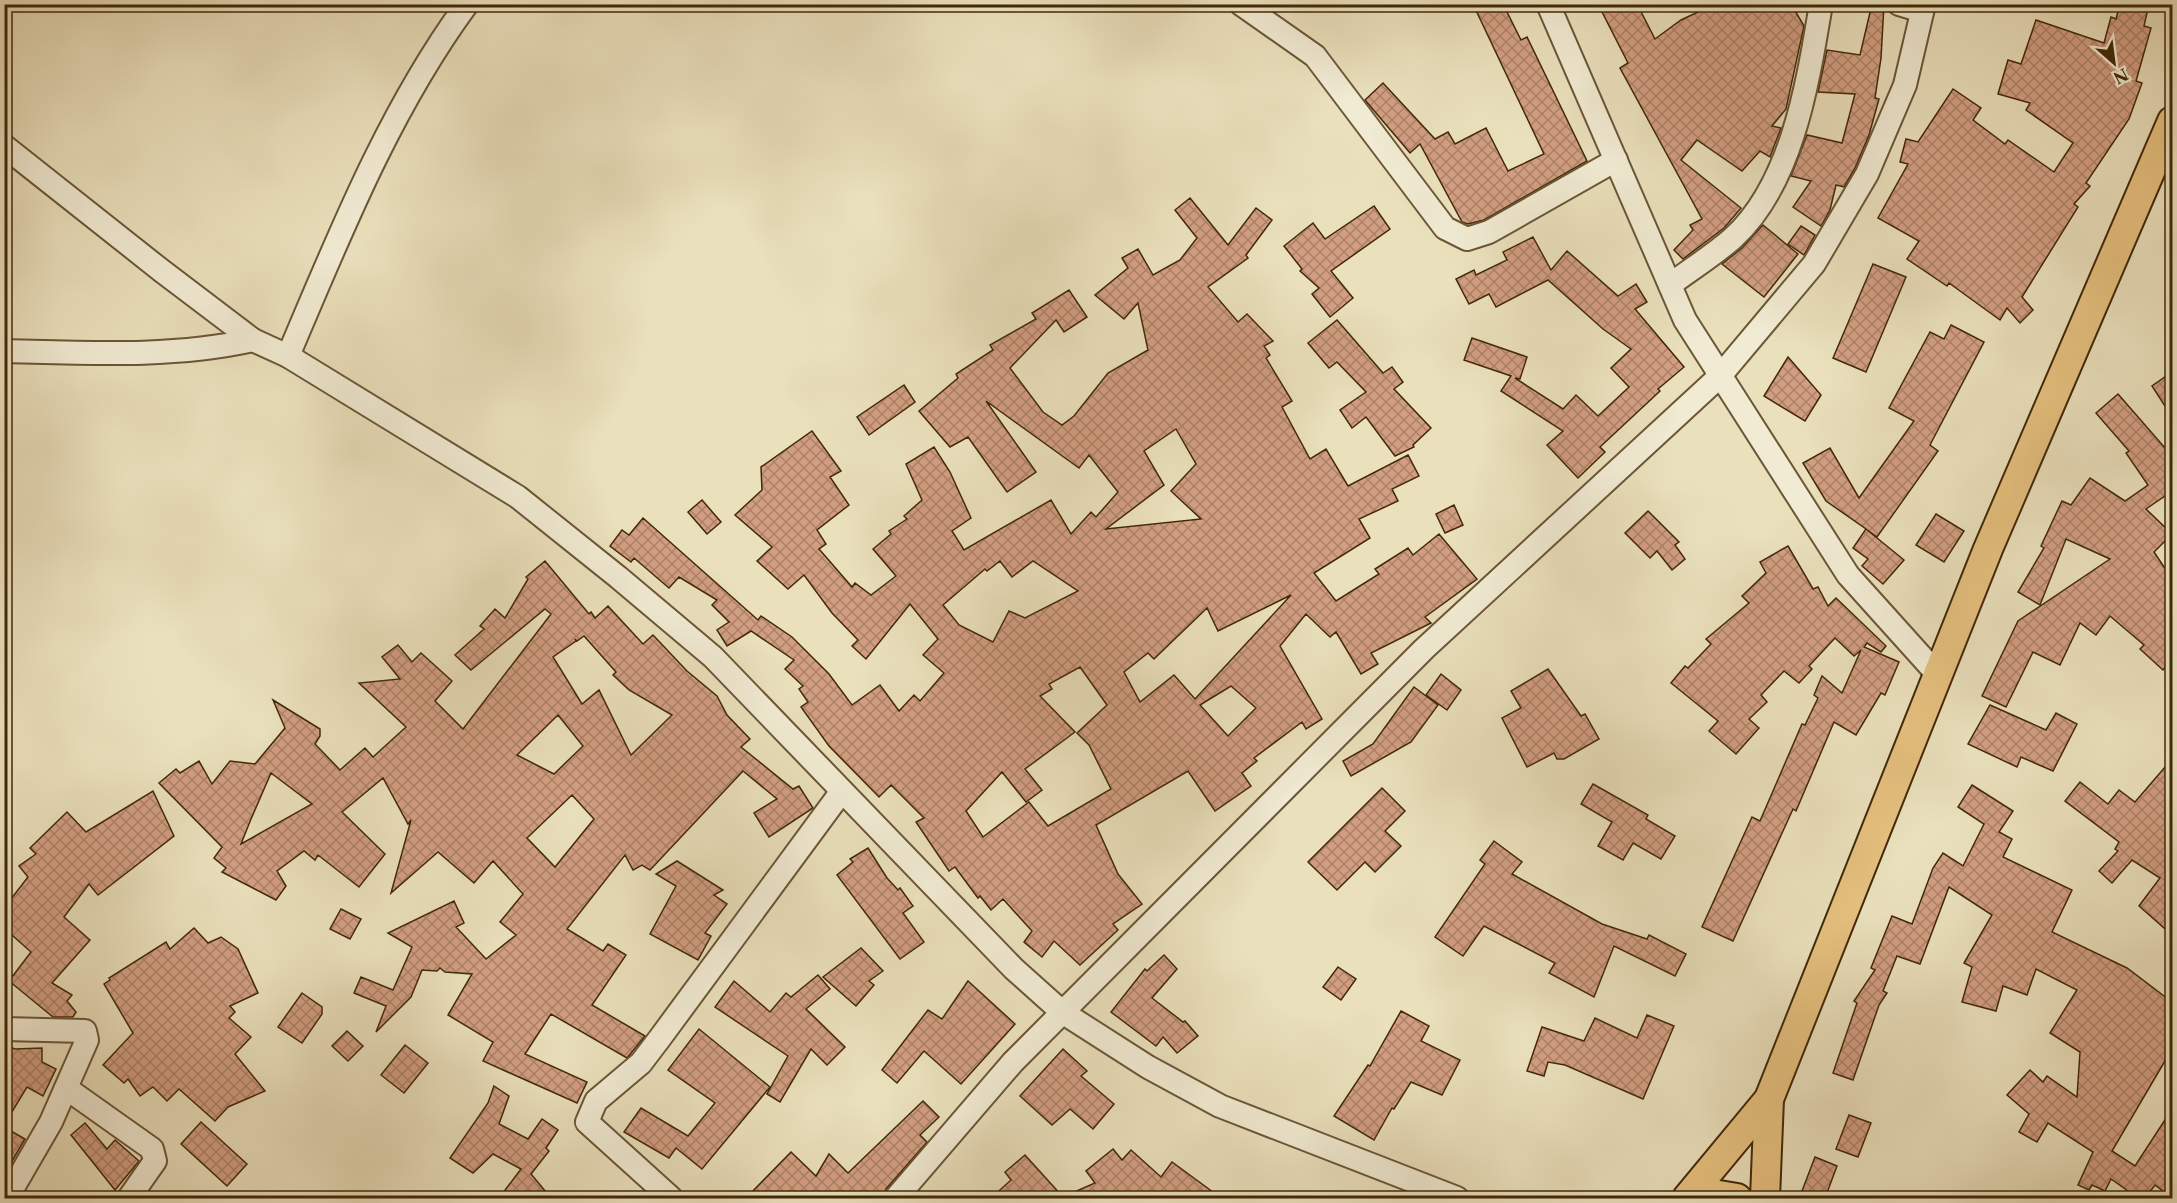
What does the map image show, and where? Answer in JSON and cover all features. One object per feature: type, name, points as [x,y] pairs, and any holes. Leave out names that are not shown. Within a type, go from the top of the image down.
[{"type":"main road","points":[[1688,1198],[1769,1099],[1938,675],[2065,366],[2172,121]]},
{"type":"main road","points":[[1765,1198],[1769,1099]]},
{"type":"main road","points":[[1688,1198],[1707,1193],[1737,1198]]},
{"type":"street","points":[[288,356],[344,224],[402,108],[467,4]]},
{"type":"street","points":[[1240,4],[1315,56],[1445,228],[1467,239],[1489,232],[1616,160]]},
{"type":"street","points":[[1548,4],[1685,320],[1848,575],[1938,675]]},
{"type":"street","points":[[1670,285],[1733,237],[1763,202],[1779,171],[1789,143],[1810,68],[1821,4]]},
{"type":"street","points":[[896,1198],[1013,1062],[1424,649],[1720,376],[1814,264],[1867,174],[1905,85],[1923,8],[1899,4]]},
{"type":"street","points":[[4,146],[253,340],[288,356],[518,497],[713,657],[1014,969],[1062,1012],[1148,1068],[1220,1106],[1457,1198]]},
{"type":"street","points":[[4,351],[111,354],[214,348],[253,340]]},
{"type":"street","points":[[671,1198],[587,1122],[596,1101],[641,1063],[842,791]]},
{"type":"street","points":[[4,1029],[85,1031],[87,1040],[51,1122],[8,1198]]},
{"type":"street","points":[[66,1088],[152,1149],[155,1161],[129,1198]]},
{"type":"building","points":[[1473,4],[1503,4],[1521,40],[1527,37],[1587,161],[1484,220],[1468,224],[1462,222],[1420,144],[1410,153],[1365,100],[1383,83],[1435,139],[1448,132],[1455,144],[1486,128],[1508,171],[1544,154]]},
{"type":"building","points":[[1598,4],[1637,4],[1655,39],[1681,20],[1715,4],[1791,4],[1804,26],[1786,109],[1772,126],[1781,128],[1770,157],[1760,151],[1742,171],[1697,140],[1681,160],[1741,208],[1724,228],[1683,259],[1674,250],[1693,230],[1690,225],[1702,219],[1620,68],[1628,63]]},
{"type":"building","points":[[1872,4],[1884,4],[1881,58],[1875,98],[1879,99],[1869,135],[1855,168],[1844,187],[1836,185],[1830,210],[1821,226],[1793,207],[1811,181],[1791,176],[1807,135],[1842,143],[1855,94],[1818,92],[1827,50],[1860,55]]},
{"type":"building","points":[[2120,4],[2149,4],[2144,26],[2151,28],[2136,81],[2142,83],[2129,119],[2086,183],[2090,186],[2074,204],[2078,207],[2022,297],[2033,310],[2020,323],[2007,308],[2000,320],[1949,283],[1947,286],[1907,259],[1919,241],[1878,218],[1908,164],[1900,162],[1906,139],[1918,142],[1953,89],[1981,108],[1973,120],[2005,144],[2008,140],[2054,172],[2073,143],[2026,110],[2030,103],[1998,94],[2008,60],[2021,64],[2036,20],[2104,43],[2111,17],[2116,19]]},
{"type":"building","points":[[1190,198],[1228,245],[1256,208],[1272,220],[1246,255],[1248,258],[1208,287],[1238,322],[1247,314],[1273,341],[1264,346],[1270,355],[1266,358],[1292,401],[1282,407],[1310,459],[1326,449],[1348,486],[1408,455],[1419,476],[1392,489],[1398,501],[1359,519],[1370,538],[1314,573],[1336,601],[1379,574],[1375,569],[1408,548],[1413,555],[1439,534],[1477,579],[1425,617],[1431,623],[1371,653],[1378,664],[1361,674],[1336,632],[1330,637],[1306,614],[1280,646],[1322,719],[1306,729],[1302,722],[1254,758],[1257,761],[1242,773],[1251,786],[1215,811],[1188,771],[1096,825],[1118,874],[1142,904],[1113,924],[1118,930],[1080,965],[1054,941],[1042,957],[1024,942],[1032,931],[1003,899],[991,910],[980,896],[978,898],[955,867],[949,871],[916,822],[924,818],[891,785],[879,797],[829,746],[801,707],[808,702],[799,689],[803,686],[785,669],[794,660],[751,631],[727,646],[717,630],[729,622],[712,605],[717,600],[679,577],[669,588],[634,558],[631,562],[610,546],[622,530],[629,535],[643,518],[758,620],[761,616],[792,637],[829,674],[852,705],[880,685],[899,711],[914,695],[920,701],[944,673],[923,655],[938,639],[910,604],[866,659],[852,646],[858,640],[832,613],[804,575],[788,589],[757,561],[772,547],[735,515],[762,490],[761,467],[812,431],[841,471],[830,477],[849,505],[817,530],[826,544],[819,549],[852,587],[855,583],[871,595],[896,576],[873,549],[891,534],[889,531],[907,519],[904,516],[922,500],[906,464],[934,447],[950,472],[971,518],[952,531],[964,550],[1051,500],[1071,534],[1091,512],[1096,517],[1118,492],[1089,455],[1079,468],[986,401],[1036,472],[1007,492],[968,437],[950,447],[919,411],[958,378],[956,374],[993,350],[990,345],[1036,319],[1032,313],[1069,290],[1087,317],[1064,332],[1056,320],[1010,368],[1043,412],[1062,425],[1074,416],[1108,373],[1148,350],[1138,303],[1124,319],[1095,295],[1128,268],[1122,258],[1138,249],[1153,275],[1180,260],[1197,238],[1175,210]],"holes":[[[1176,429],[1196,464],[1171,491],[1201,519],[1106,529],[1164,485],[1144,451]],[[1000,561],[1012,577],[1033,561],[1078,591],[1025,618],[1009,611],[993,642],[959,625],[943,605],[985,569],[987,571]],[[1291,595],[1195,699],[1174,675],[1140,702],[1124,672],[1148,653],[1154,659],[1207,608],[1218,631]],[[1080,667],[1107,705],[1077,733],[1089,745],[1111,789],[1048,826],[1029,802],[983,837],[966,811],[1002,772],[1026,802],[1042,790],[1025,769],[1075,732],[1040,696],[1052,689],[1049,684]],[[1231,686],[1256,708],[1228,736],[1200,705]]]},
{"type":"building","points":[[1374,206],[1390,229],[1331,271],[1353,298],[1330,317],[1312,294],[1319,288],[1300,271],[1302,269],[1284,246],[1313,223],[1325,239]]},
{"type":"building","points":[[1763,225],[1798,254],[1764,297],[1722,264],[1742,248]]},
{"type":"building","points":[[1801,226],[1815,235],[1804,255],[1788,244]]},
{"type":"building","points":[[1533,237],[1551,270],[1567,251],[1618,296],[1636,284],[1647,302],[1635,309],[1684,367],[1658,389],[1660,391],[1600,447],[1605,452],[1578,478],[1547,445],[1563,431],[1501,391],[1511,376],[1464,360],[1472,338],[1527,357],[1520,379],[1515,378],[1563,409],[1576,395],[1598,416],[1629,387],[1611,368],[1631,349],[1603,329],[1548,280],[1496,307],[1489,294],[1469,304],[1456,279],[1474,270],[1476,275],[1507,260],[1503,252]]},
{"type":"building","points":[[1873,264],[1906,277],[1866,372],[1833,358]]},
{"type":"building","points":[[1337,320],[1383,373],[1392,367],[1403,382],[1394,389],[1431,428],[1413,445],[1414,447],[1395,456],[1366,417],[1352,428],[1340,410],[1366,392],[1337,362],[1329,368],[1308,343]]},
{"type":"building","points":[[1951,325],[1984,342],[1930,445],[1938,451],[1877,537],[1826,501],[1803,463],[1830,448],[1859,498],[1914,421],[1889,408],[1930,332],[1944,339]]},
{"type":"building","points":[[1788,357],[1821,395],[1805,421],[1764,396]]},
{"type":"building","points":[[2172,372],[2172,417],[2152,386]]},
{"type":"building","points":[[904,385],[915,402],[869,435],[857,417]]},
{"type":"building","points":[[2118,394],[2172,456],[2172,491],[2146,509],[2172,534],[2154,552],[2172,574],[2172,660],[2163,670],[2140,649],[2144,645],[2110,616],[2096,635],[2080,623],[2060,665],[2033,652],[2006,707],[1982,696],[2018,621],[2110,559],[2066,539],[2040,605],[2018,592],[2044,548],[2041,546],[2062,501],[2071,505],[2090,478],[2125,501],[2148,485],[2126,453],[2129,451],[2096,413]]},
{"type":"building","points":[[702,500],[721,522],[707,534],[688,512]]},
{"type":"building","points":[[1454,505],[1463,525],[1445,533],[1436,514]]},
{"type":"building","points":[[1648,511],[1679,542],[1675,545],[1685,559],[1672,570],[1657,551],[1650,558],[1625,533]]},
{"type":"building","points":[[1936,514],[1964,531],[1944,562],[1916,545]]},
{"type":"building","points":[[1866,529],[1904,560],[1883,584],[1862,566],[1868,559],[1853,548]]},
{"type":"building","points":[[1788,546],[1813,589],[1818,587],[1828,606],[1836,598],[1886,646],[1881,652],[1867,643],[1864,647],[1899,662],[1885,695],[1881,693],[1856,735],[1834,722],[1796,811],[1793,809],[1733,941],[1702,927],[1752,817],[1760,821],[1802,724],[1805,725],[1818,698],[1814,695],[1822,676],[1842,693],[1861,650],[1854,656],[1835,638],[1809,666],[1812,669],[1799,683],[1784,671],[1761,695],[1767,702],[1749,719],[1759,728],[1736,754],[1709,731],[1718,721],[1671,683],[1685,666],[1688,668],[1711,644],[1706,639],[1749,603],[1742,596],[1766,573],[1760,562]]},
{"type":"building","points":[[545,561],[589,614],[591,612],[595,618],[608,606],[643,644],[653,635],[687,671],[717,696],[727,715],[750,739],[741,747],[793,789],[799,786],[813,808],[769,837],[754,813],[777,799],[743,771],[650,870],[642,865],[633,870],[625,855],[567,929],[603,951],[608,944],[626,955],[592,1005],[645,1036],[627,1058],[551,1014],[525,1054],[587,1082],[577,1103],[483,1061],[493,1042],[448,1015],[472,974],[445,972],[440,968],[437,971],[422,970],[411,997],[376,1032],[386,1006],[354,993],[361,977],[393,990],[412,947],[388,933],[454,901],[464,923],[456,927],[486,959],[516,935],[500,922],[523,894],[493,861],[474,883],[438,852],[391,893],[411,820],[408,824],[383,778],[342,812],[385,854],[359,887],[318,855],[315,860],[304,851],[277,871],[286,886],[276,900],[222,872],[226,868],[214,858],[222,847],[159,783],[176,769],[180,773],[199,761],[212,784],[230,761],[255,764],[285,728],[273,700],[320,729],[320,736],[315,744],[340,770],[365,748],[373,757],[406,727],[359,683],[400,679],[382,657],[398,645],[412,662],[421,653],[452,681],[435,701],[463,729],[551,614],[545,609],[471,670],[455,655],[484,629],[480,626],[495,609],[505,618],[528,579],[526,577]],"holes":[[[584,636],[616,672],[613,675],[629,690],[672,715],[631,755],[599,690],[582,704],[553,657],[576,641],[575,639],[577,641]],[[558,715],[583,746],[554,774],[517,755]],[[271,773],[312,804],[241,844]],[[572,795],[594,819],[555,867],[527,838]]]},
{"type":"building","points":[[1548,669],[1581,716],[1585,714],[1599,739],[1564,759],[1557,759],[1554,753],[1527,767],[1502,718],[1521,708],[1511,691]]},
{"type":"building","points":[[1441,674],[1461,690],[1447,710],[1426,695]]},
{"type":"building","points":[[1414,687],[1438,705],[1411,742],[1351,776],[1343,761],[1373,744]]},
{"type":"building","points":[[1990,705],[2046,730],[2056,713],[2077,724],[2053,771],[2021,757],[2017,767],[1968,744]]},
{"type":"building","points":[[2172,759],[2172,935],[2139,906],[2160,878],[2132,860],[2112,883],[2099,871],[2118,851],[2115,849],[2119,842],[2065,801],[2080,782],[2108,804],[2119,790],[2135,802]]},
{"type":"building","points":[[1593,784],[1648,815],[1646,819],[1675,836],[1661,859],[1633,843],[1623,860],[1598,846],[1612,822],[1581,804]]},
{"type":"building","points":[[1972,785],[2013,811],[1999,832],[2012,839],[2003,857],[2072,890],[2052,932],[2127,968],[2172,1002],[2172,1049],[2112,1151],[2135,1166],[2172,1109],[2172,1198],[2155,1185],[2145,1198],[2138,1198],[2111,1179],[2105,1191],[2092,1185],[2089,1190],[2078,1185],[2093,1152],[2048,1123],[2037,1142],[2019,1132],[2029,1114],[2007,1095],[2030,1070],[2043,1082],[2047,1076],[2077,1097],[2080,1052],[2050,1033],[2077,990],[2036,969],[2027,995],[2003,986],[1996,1011],[1962,1002],[1972,967],[1964,963],[1992,915],[1949,887],[1920,964],[1897,956],[1883,991],[1887,993],[1879,1005],[1853,1080],[1833,1073],[1857,1003],[1854,1001],[1875,970],[1871,968],[1892,916],[1912,924],[1933,868],[1943,853],[1963,866],[1984,824],[1958,807]]},
{"type":"building","points":[[1382,788],[1405,811],[1385,831],[1401,846],[1375,872],[1365,862],[1337,890],[1308,862]]},
{"type":"building","points":[[153,791],[174,836],[98,895],[89,884],[64,917],[90,940],[52,983],[72,995],[67,1001],[76,1012],[73,1017],[53,1017],[9,981],[31,952],[4,928],[4,908],[28,877],[19,866],[36,854],[30,848],[67,812],[86,832]]},
{"type":"building","points":[[1494,841],[1522,862],[1512,874],[1602,924],[1647,939],[1649,935],[1686,954],[1675,976],[1614,946],[1594,997],[1549,973],[1555,963],[1484,926],[1463,956],[1435,937],[1485,864],[1480,860]]},
{"type":"building","points":[[868,848],[887,878],[898,890],[900,888],[913,906],[903,913],[924,942],[900,959],[837,875],[853,862],[850,859]]},
{"type":"building","points":[[677,861],[723,890],[714,895],[727,904],[705,933],[711,936],[698,960],[650,934],[676,886],[656,874]]},
{"type":"building","points":[[341,909],[361,919],[350,939],[330,929]]},
{"type":"building","points":[[194,928],[208,943],[221,937],[238,949],[258,993],[230,1006],[235,1012],[229,1018],[251,1037],[235,1054],[265,1091],[228,1107],[215,1121],[179,1089],[167,1101],[153,1087],[140,1096],[128,1079],[124,1083],[103,1065],[133,1033],[104,984],[110,980],[109,978],[166,942],[170,949]]},
{"type":"building","points":[[861,948],[883,971],[869,981],[874,985],[856,1006],[823,977]]},
{"type":"building","points":[[1164,955],[1177,969],[1152,998],[1183,1022],[1185,1021],[1198,1036],[1177,1053],[1163,1037],[1156,1046],[1111,1012],[1145,969],[1147,971]]},
{"type":"building","points":[[1338,967],[1356,979],[1341,1000],[1323,987]]},
{"type":"building","points":[[818,975],[830,989],[806,1009],[845,1047],[827,1065],[811,1049],[780,1102],[767,1094],[788,1056],[715,1007],[734,981],[770,1012],[786,993],[791,997]]},
{"type":"building","points":[[968,981],[1015,1024],[961,1084],[924,1051],[897,1083],[882,1070],[928,1010],[942,1019]]},
{"type":"building","points":[[302,993],[322,1007],[322,1014],[302,1043],[278,1027]]},
{"type":"building","points":[[1401,1011],[1429,1026],[1421,1041],[1460,1060],[1442,1095],[1411,1082],[1394,1109],[1392,1108],[1374,1140],[1334,1116],[1368,1065],[1370,1066]]},
{"type":"building","points":[[1647,1015],[1674,1026],[1643,1099],[1565,1065],[1548,1062],[1544,1076],[1527,1071],[1542,1027],[1584,1041],[1595,1018],[1637,1038]]},
{"type":"building","points":[[699,1029],[770,1087],[702,1169],[676,1148],[669,1158],[624,1132],[641,1108],[688,1136],[715,1103],[668,1070]]},
{"type":"building","points":[[347,1031],[363,1046],[348,1061],[332,1046]]},
{"type":"building","points":[[4,1045],[15,1049],[42,1048],[42,1062],[56,1069],[43,1096],[27,1087],[4,1125]]},
{"type":"building","points":[[405,1045],[428,1063],[404,1093],[381,1075]]},
{"type":"building","points":[[1063,1049],[1087,1071],[1081,1076],[1114,1104],[1093,1129],[1070,1109],[1052,1125],[1020,1096]]},
{"type":"building","points":[[494,1086],[509,1096],[499,1124],[528,1139],[542,1119],[558,1130],[546,1148],[549,1151],[531,1174],[551,1198],[499,1198],[521,1169],[493,1154],[473,1173],[450,1158],[488,1103]]},
{"type":"building","points":[[923,1101],[939,1117],[920,1135],[927,1142],[886,1189],[883,1198],[746,1198],[791,1152],[816,1176],[829,1154],[848,1173]]},
{"type":"building","points":[[1849,1115],[1871,1123],[1858,1157],[1836,1149]]},
{"type":"building","points":[[201,1122],[247,1164],[227,1186],[181,1144]]},
{"type":"building","points":[[85,1123],[107,1149],[115,1140],[139,1161],[115,1190],[71,1135]]},
{"type":"building","points":[[4,1127],[25,1139],[4,1175]]},
{"type":"building","points":[[1113,1149],[1122,1160],[1131,1150],[1161,1177],[1172,1162],[1221,1198],[991,1198],[1011,1180],[1005,1172],[1025,1155],[1063,1197],[1095,1183],[1086,1171]]},
{"type":"building","points":[[1815,1157],[1837,1166],[1825,1198],[1802,1191]]}]
